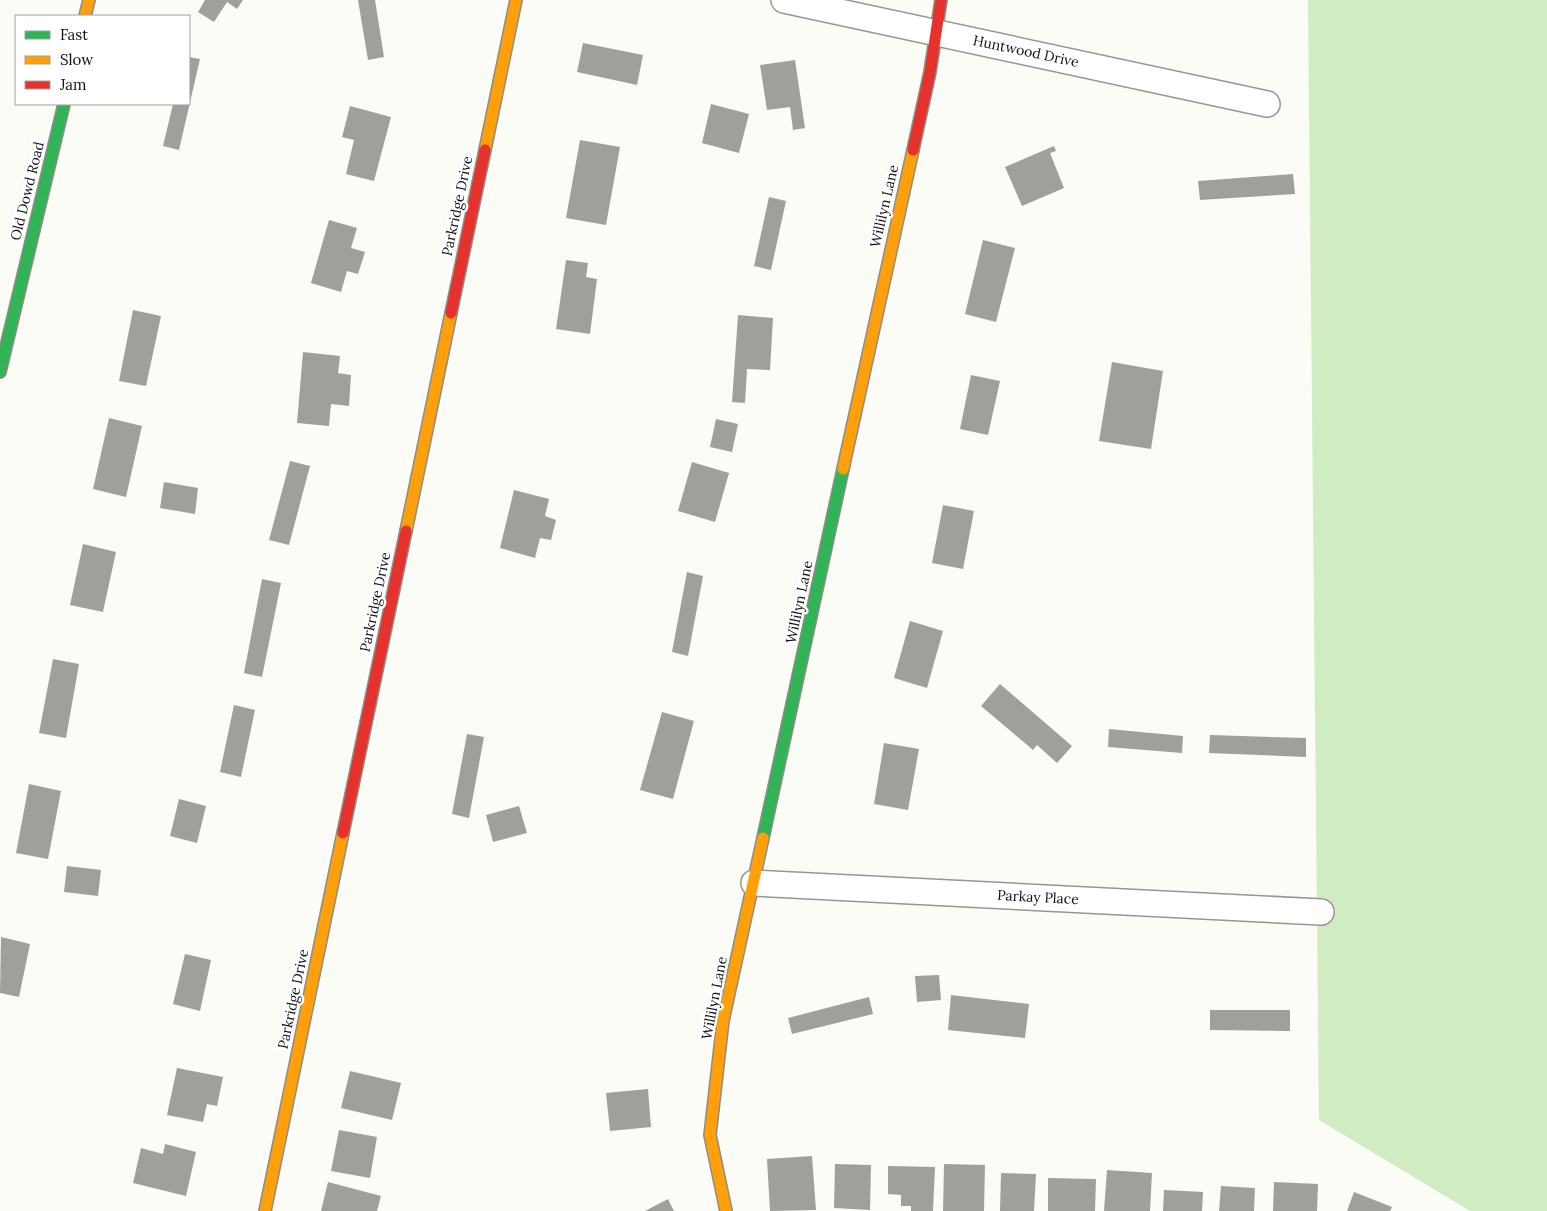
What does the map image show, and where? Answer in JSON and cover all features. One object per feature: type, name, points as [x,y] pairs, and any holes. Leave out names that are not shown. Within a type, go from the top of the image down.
[{"type":"street","points":[[85,15],[89,0]]},
{"type":"street","name":"Parkridge Drive","points":[[264,1211],[516,0]]},
{"type":"street","name":"Huntwood Drive","points":[[784,0],[1267,104]]},
{"type":"street","name":"Willilyn Lane","points":[[726,1211],[710,1135],[714,1082],[723,1021],[893,232],[930,72],[941,0]]},
{"type":"street","name":"Old Dowd Road","points":[[0,372],[2,346],[64,105]]},
{"type":"street","name":"Parkay Place","points":[[754,883],[1321,912]]},
{"type":"green space","points":[[1308,0],[1547,0],[1547,1211],[1470,1211],[1319,1120]]},
{"type":"building","points":[[205,0],[243,0],[237,9],[227,2],[214,22],[198,12]]},
{"type":"building","points":[[358,0],[375,0],[384,57],[368,60]]},
{"type":"building","points":[[583,43],[643,55],[637,85],[577,72]]},
{"type":"building","points":[[190,57],[200,59],[190,102]]},
{"type":"building","points":[[795,60],[805,128],[793,130],[790,107],[767,110],[760,65]]},
{"type":"building","points":[[711,104],[749,114],[739,153],[702,143]]},
{"type":"building","points":[[173,105],[189,105],[179,150],[163,146]]},
{"type":"building","points":[[350,106],[391,117],[374,181],[346,174],[354,140],[342,137]]},
{"type":"building","points":[[580,140],[620,147],[606,225],[566,218]]},
{"type":"building","points":[[1054,146],[1056,151],[1050,153],[1064,188],[1022,206],[1005,167]]},
{"type":"building","points":[[1293,174],[1295,194],[1200,200],[1198,181]]},
{"type":"building","points":[[769,197],[786,201],[771,270],[754,266]]},
{"type":"building","points":[[329,220],[357,228],[351,248],[365,252],[358,274],[347,271],[341,292],[311,283]]},
{"type":"building","points":[[983,240],[1015,248],[996,322],[965,314]]},
{"type":"building","points":[[566,260],[588,263],[586,277],[597,279],[590,334],[556,329]]},
{"type":"building","points":[[133,310],[161,316],[146,386],[119,381]]},
{"type":"building","points":[[738,315],[773,318],[770,370],[747,369],[745,403],[732,402]]},
{"type":"building","points":[[303,352],[340,356],[338,373],[351,375],[349,406],[331,404],[329,426],[297,423]]},
{"type":"building","points":[[1112,362],[1163,371],[1151,449],[1099,441]]},
{"type":"building","points":[[971,375],[1000,381],[988,435],[960,429]]},
{"type":"building","points":[[109,418],[142,426],[126,497],[93,489]]},
{"type":"building","points":[[716,419],[738,424],[732,452],[710,447]]},
{"type":"building","points":[[290,461],[310,466],[289,545],[269,540]]},
{"type":"building","points":[[692,462],[729,473],[715,522],[678,511]]},
{"type":"building","points":[[164,482],[198,488],[195,514],[160,508]]},
{"type":"building","points":[[514,490],[549,499],[545,516],[556,520],[551,540],[540,538],[535,558],[500,548]]},
{"type":"building","points":[[943,505],[974,511],[963,569],[932,563]]},
{"type":"building","points":[[83,544],[116,552],[103,612],[70,605]]},
{"type":"building","points":[[687,572],[703,576],[688,656],[672,652]]},
{"type":"building","points":[[262,579],[281,583],[262,677],[244,673]]},
{"type":"building","points":[[910,621],[943,631],[927,688],[894,678]]},
{"type":"building","points":[[53,659],[79,664],[66,738],[39,733]]},
{"type":"building","points":[[1000,684],[1072,746],[1057,763],[1037,745],[1033,750],[981,706]]},
{"type":"building","points":[[234,705],[255,710],[241,777],[220,772]]},
{"type":"building","points":[[662,712],[694,721],[673,799],[640,790]]},
{"type":"building","points":[[1109,729],[1183,736],[1182,753],[1108,747]]},
{"type":"building","points":[[467,734],[484,737],[469,818],[452,814]]},
{"type":"building","points":[[1210,735],[1306,738],[1306,757],[1209,753]]},
{"type":"building","points":[[884,743],[919,749],[908,810],[874,804]]},
{"type":"building","points":[[29,784],[61,791],[48,859],[16,853]]},
{"type":"building","points":[[179,799],[206,806],[197,843],[170,836]]},
{"type":"building","points":[[519,806],[527,833],[493,842],[486,815]]},
{"type":"building","points":[[67,866],[101,870],[98,896],[64,892]]},
{"type":"building","points":[[1,937],[30,944],[19,997],[0,993]]},
{"type":"building","points":[[185,954],[211,960],[200,1011],[173,1004]]},
{"type":"building","points":[[939,975],[941,1000],[917,1002],[915,976]]},
{"type":"building","points":[[951,995],[1029,1004],[1025,1038],[948,1030]]},
{"type":"building","points":[[869,997],[873,1014],[792,1034],[788,1018]]},
{"type":"building","points":[[1210,1010],[1290,1010],[1290,1031],[1210,1030]]},
{"type":"building","points":[[177,1068],[223,1077],[217,1106],[207,1104],[203,1122],[167,1115]]},
{"type":"building","points":[[350,1071],[401,1083],[392,1120],[341,1108]]},
{"type":"building","points":[[648,1089],[651,1127],[610,1131],[606,1093]]},
{"type":"building","points":[[339,1130],[377,1137],[370,1178],[331,1171]]},
{"type":"building","points":[[165,1144],[196,1152],[186,1196],[133,1183],[141,1148],[163,1154]]},
{"type":"building","points":[[812,1156],[816,1210],[770,1211],[767,1159]]},
{"type":"building","points":[[835,1164],[871,1165],[870,1210],[834,1208]]},
{"type":"building","points":[[944,1164],[985,1165],[984,1211],[943,1211]]},
{"type":"building","points":[[888,1166],[935,1167],[933,1211],[911,1211],[911,1206],[901,1206],[901,1195],[888,1194]]},
{"type":"building","points":[[1107,1170],[1152,1173],[1150,1211],[1104,1211]]},
{"type":"building","points":[[1001,1173],[1036,1174],[1034,1211],[1000,1211]]},
{"type":"building","points":[[1048,1178],[1096,1179],[1095,1211],[1048,1211]]},
{"type":"building","points":[[328,1182],[381,1196],[377,1211],[321,1211]]},
{"type":"building","points":[[1274,1182],[1318,1184],[1317,1211],[1273,1211]]},
{"type":"building","points":[[1221,1186],[1255,1188],[1254,1211],[1219,1211]]},
{"type":"building","points":[[1164,1190],[1203,1192],[1202,1211],[1163,1211]]},
{"type":"building","points":[[1354,1192],[1392,1207],[1390,1211],[1347,1211]]},
{"type":"building","points":[[668,1199],[674,1211],[645,1211]]},
{"type":"traffic: fast","points":[[0,372],[64,105]]},
{"type":"traffic: fast","points":[[763,838],[843,469]]},
{"type":"traffic: slow","points":[[85,15],[89,0]]},
{"type":"traffic: slow","points":[[485,150],[516,0]]},
{"type":"traffic: slow","points":[[843,469],[913,150]]},
{"type":"traffic: slow","points":[[406,531],[451,313]]},
{"type":"traffic: slow","points":[[265,1211],[343,833]]},
{"type":"traffic: slow","points":[[726,1211],[710,1135],[723,1021],[763,838]]},
{"type":"traffic: jam","points":[[913,150],[930,72],[941,0]]},
{"type":"traffic: jam","points":[[451,313],[485,150]]},
{"type":"traffic: jam","points":[[343,833],[406,531]]}]
